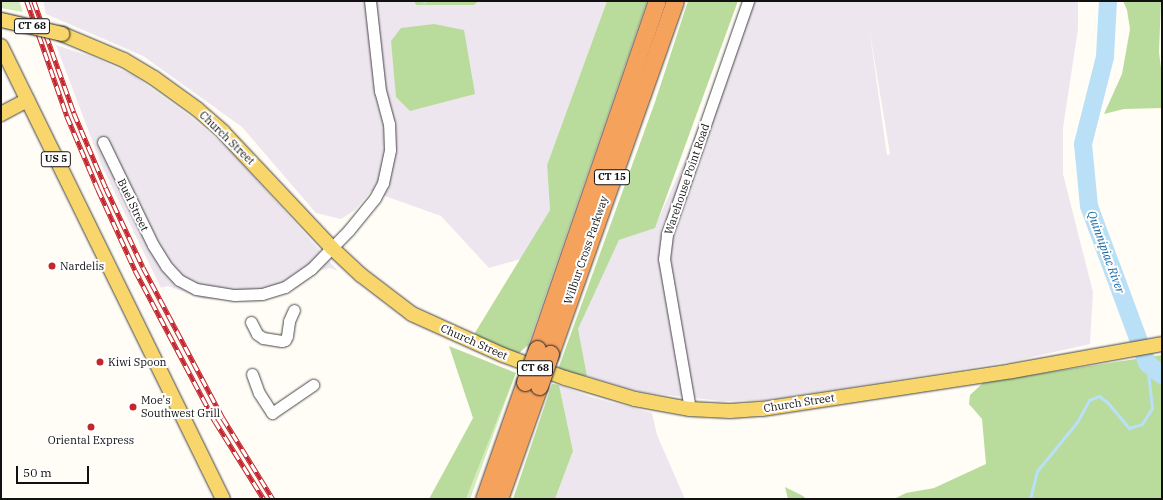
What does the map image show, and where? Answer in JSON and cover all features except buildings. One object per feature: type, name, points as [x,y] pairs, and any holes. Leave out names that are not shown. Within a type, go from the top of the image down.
[{"type":"highway","name":"Wilbur Cross Parkway","points":[[499,499],[532,384],[657,1]]},
{"type":"highway","name":"Wilbur Cross Parkway","points":[[543,352],[675,1]]},
{"type":"highway","name":"Wilbur Cross Parkway","points":[[484,499],[532,384]]},
{"type":"main road","name":"Church Street","points":[[1,20],[62,34],[124,60],[154,78],[197,109],[223,132],[332,248],[360,275],[412,314],[470,342],[534,367],[596,388],[635,399],[690,410],[730,411],[762,409],[1012,371],[1110,352],[1162,344]]},
{"type":"main road","name":"US 5","points":[[1,46],[223,499]]},
{"type":"main road","points":[[1,114],[27,100]]},
{"type":"street","name":"Buel Street","points":[[103,142],[152,245],[166,266],[179,280],[196,289],[224,294],[254,295],[275,290],[293,282],[311,269],[363,214],[375,198],[383,183],[390,150],[389,124],[380,91],[370,1]]},
{"type":"street","name":"Warehouse Point Road","points":[[690,410],[664,259],[667,234],[748,1]]},
{"type":"street","points":[[251,322],[257,334],[263,338],[282,341],[285,340],[287,336],[289,321],[294,310]]},
{"type":"street","points":[[252,374],[259,393],[272,413],[313,385]]},
{"type":"shaded area","points":[[43,1],[414,1],[416,5],[474,5],[479,1],[607,1],[547,165],[550,210],[521,259],[489,268],[441,216],[371,191],[355,210],[341,219],[316,213],[242,127],[143,56],[46,14]]},
{"type":"shaded area","points":[[755,1],[1078,1],[1078,29],[1063,128],[1063,174],[1093,292],[1090,344],[1019,360],[767,400],[722,401],[641,392],[587,376],[577,329],[619,240],[655,227]],"holes":[[[869,27],[890,154],[887,155]]]},
{"type":"shaded area","points":[[56,45],[95,58],[134,76],[191,117],[232,152],[338,271],[330,268],[321,270],[296,288],[260,301],[203,299],[168,286],[161,288],[101,164]]},
{"type":"shaded area","points":[[559,385],[591,397],[652,413],[657,435],[685,499],[555,499],[573,451]]},
{"type":"green space","points":[[1,1],[19,1],[23,12],[1,8]]},
{"type":"green space","points":[[414,1],[479,1],[474,5],[416,5]]},
{"type":"green space","points":[[607,1],[647,1],[528,345],[518,354],[473,336],[550,210],[547,165]]},
{"type":"green space","points":[[688,1],[738,1],[655,228],[619,240],[578,329],[587,376],[557,372],[655,102]]},
{"type":"green space","points":[[1123,1],[1161,1],[1159,52],[1162,77],[1162,108],[1124,109],[1104,114],[1122,74],[1130,29],[1127,10]]},
{"type":"green space","points":[[434,24],[464,30],[475,94],[410,111],[396,97],[391,41],[401,28]]},
{"type":"green space","points":[[449,346],[516,373],[466,499],[429,499],[473,418]]},
{"type":"green space","points":[[1162,355],[1162,499],[894,499],[906,493],[934,488],[986,464],[982,419],[969,404],[970,395],[984,382]]},
{"type":"green space","points":[[516,373],[470,499],[466,499]]},
{"type":"green space","points":[[552,384],[559,385],[573,451],[555,499],[513,499]]},
{"type":"green space","points":[[785,487],[803,496],[806,499],[788,499]]},
{"type":"waterway","name":"Quinnipiac River","points":[[1108,1],[1105,57],[1083,144],[1089,206],[1147,363],[1162,375]]},
{"type":"waterway","points":[[1030,499],[1037,471],[1077,422],[1089,400],[1099,396],[1108,403],[1129,428],[1142,424],[1152,408],[1147,363]]},
{"type":"railway","points":[[27,1],[67,116],[135,270],[215,421],[264,499]]},
{"type":"railway","points":[[34,1],[74,113],[106,188],[143,267],[223,418],[273,499]]},
{"type":"place","name":"Nardelis","points":[[52,266]]},
{"type":"place","name":"Kiwi Spoon","points":[[100,362]]},
{"type":"place","name":"Moe's Southwest Grill","points":[[133,407]]},
{"type":"place","name":"Oriental Express","points":[[91,427]]}]
